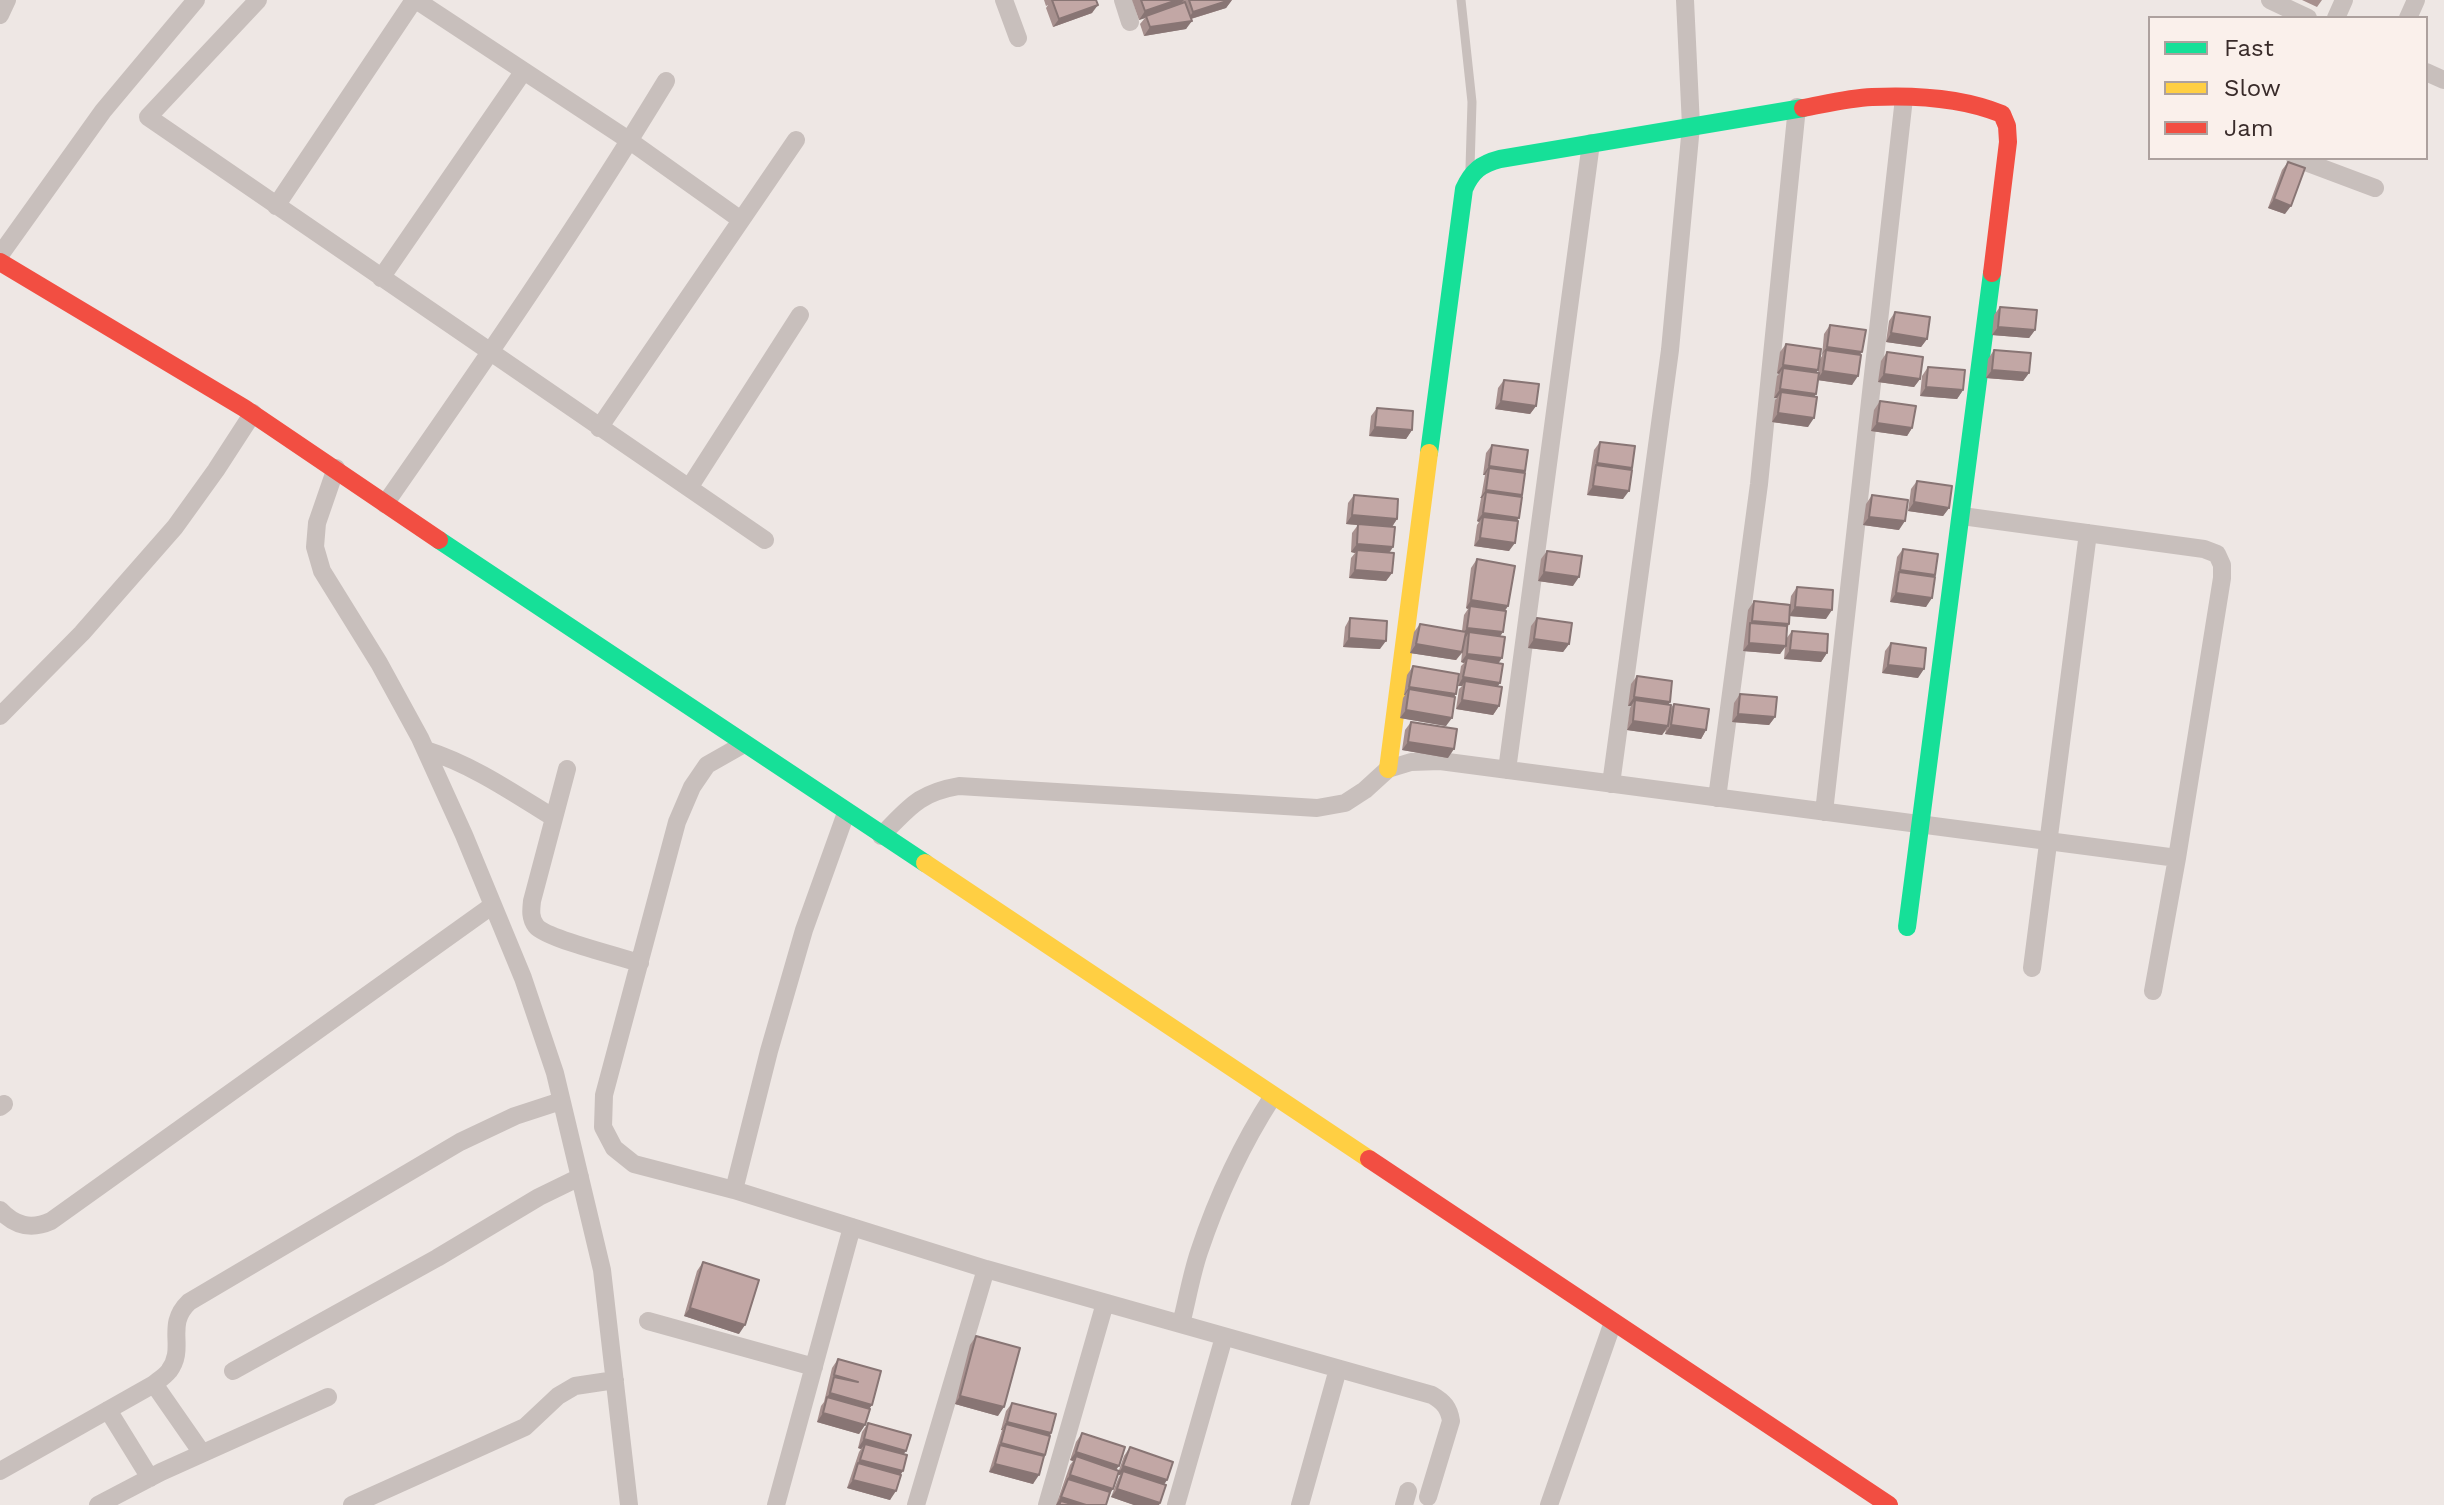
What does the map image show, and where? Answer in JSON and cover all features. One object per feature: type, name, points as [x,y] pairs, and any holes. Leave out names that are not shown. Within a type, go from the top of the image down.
[{"type":"street","points":[[0,15],[7,0]]},
{"type":"street","points":[[0,255],[103,111],[196,0]]},
{"type":"street","points":[[258,0],[148,117],[765,540]]},
{"type":"street","points":[[276,206],[415,0],[630,141],[741,220]]},
{"type":"street","points":[[1004,0],[1018,38]]},
{"type":"street","points":[[1123,0],[1130,22]]},
{"type":"street","points":[[1611,784],[1670,350],[1691,126],[1685,0]]},
{"type":"street","points":[[2270,0],[2304,16]]},
{"type":"street","points":[[381,278],[523,72]]},
{"type":"street","points":[[385,504],[490,353],[666,81]]},
{"type":"street","points":[[1388,769],[1462,204],[1470,172],[1500,159],[1870,97],[1988,106],[2002,114],[2008,142],[1907,927]]},
{"type":"street","points":[[1824,812],[1904,98]]},
{"type":"street","points":[[1717,798],[1759,484],[1797,107]]},
{"type":"street","points":[[599,428],[796,140]]},
{"type":"street","points":[[1507,770],[1591,143]]},
{"type":"street","points":[[2306,160],[2341,166],[2375,188]]},
{"type":"street","points":[[0,262],[253,413],[846,813],[1889,1505]]},
{"type":"street","points":[[689,488],[800,315]]},
{"type":"street","points":[[0,716],[82,633],[175,527],[253,413]]},
{"type":"street","points":[[336,468],[317,523],[315,547],[322,571],[379,663],[426,750],[523,978],[555,1073],[602,1270],[629,1505]]},
{"type":"street","points":[[1962,516],[2204,549],[2217,554],[2222,565],[2177,858],[2153,991]]},
{"type":"street","points":[[2032,968],[2088,533]]},
{"type":"street","points":[[744,744],[707,765],[692,787],[677,822],[604,1095],[603,1127],[614,1148],[634,1164],[734,1190],[986,1269],[1432,1395],[1443,1401],[1450,1412],[1451,1421],[1428,1497]]},
{"type":"street","points":[[426,750],[479,771],[554,818]]},
{"type":"street","points":[[881,836],[915,802],[934,790],[959,786],[1317,808],[1345,803],[1388,769],[1411,762],[1440,761],[2177,858]]},
{"type":"street","points":[[567,769],[531,915],[537,928],[553,936],[640,963]]},
{"type":"street","points":[[734,1190],[804,930],[846,813]]},
{"type":"street","points":[[1,1212],[24,1226],[32,1227],[51,1221],[493,905]]},
{"type":"street","points":[[1181,1324],[1199,1253],[1219,1202],[1254,1126],[1273,1096]]},
{"type":"street","points":[[0,1471],[154,1384],[175,1360],[176,1319],[189,1302],[460,1142],[515,1116],[561,1101]]},
{"type":"street","points":[[233,1371],[437,1258],[539,1197],[580,1177]]},
{"type":"street","points":[[776,1505],[852,1227]]},
{"type":"street","points":[[916,1505],[986,1269]]},
{"type":"street","points":[[1047,1505],[1105,1303]]},
{"type":"street","points":[[648,1321],[814,1367]]},
{"type":"street","points":[[1549,1505],[1613,1322]]},
{"type":"street","points":[[1176,1505],[1224,1337]]},
{"type":"street","points":[[1300,1505],[1338,1369]]},
{"type":"street","points":[[352,1505],[525,1427],[558,1396],[575,1386],[615,1380]]},
{"type":"street","points":[[154,1384],[202,1453]]},
{"type":"street","points":[[98,1505],[118,1500],[150,1478],[328,1397]]},
{"type":"street","points":[[108,1410],[150,1478]]},
{"type":"lane","points":[[1461,0],[1472,102],[1470,172]]},
{"type":"building","points":[[1052,0],[1096,0],[1098,5],[1059,19]]},
{"type":"building","points":[[1141,0],[1177,0],[1145,11]]},
{"type":"building","points":[[1189,0],[1230,0],[1193,12]]},
{"type":"building","points":[[1185,2],[1192,21],[1150,27],[1146,16]]},
{"type":"building","points":[[2288,162],[2305,168],[2291,206],[2274,199]]},
{"type":"building","points":[[2000,307],[2037,310],[2035,330],[1998,327]]},
{"type":"building","points":[[1895,312],[1930,317],[1927,339],[1891,333]]},
{"type":"building","points":[[1830,325],[1866,330],[1862,352],[1827,347]]},
{"type":"building","points":[[1786,344],[1821,349],[1818,370],[1783,365]]},
{"type":"building","points":[[1826,350],[1861,355],[1858,376],[1823,371]]},
{"type":"building","points":[[1994,350],[2031,353],[2029,373],[1992,370]]},
{"type":"building","points":[[1887,352],[1923,357],[1920,379],[1884,374]]},
{"type":"building","points":[[1928,367],[1965,370],[1963,390],[1926,387]]},
{"type":"building","points":[[1783,368],[1819,373],[1816,394],[1780,389]]},
{"type":"building","points":[[1504,380],[1539,384],[1536,406],[1501,401]]},
{"type":"building","points":[[1781,392],[1817,397],[1814,418],[1778,413]]},
{"type":"building","points":[[1880,401],[1916,406],[1912,428],[1877,423]]},
{"type":"building","points":[[1377,408],[1413,411],[1412,430],[1375,427]]},
{"type":"building","points":[[1600,442],[1635,446],[1632,468],[1597,463]]},
{"type":"building","points":[[1492,445],[1528,450],[1525,471],[1489,466]]},
{"type":"building","points":[[1596,465],[1632,470],[1629,491],[1593,486]]},
{"type":"building","points":[[1489,468],[1525,473],[1522,495],[1486,490]]},
{"type":"building","points":[[1917,481],[1952,486],[1949,508],[1914,502]]},
{"type":"building","points":[[1486,492],[1522,497],[1519,518],[1483,513]]},
{"type":"building","points":[[1354,495],[1398,499],[1397,519],[1352,515]]},
{"type":"building","points":[[1872,495],[1908,500],[1905,521],[1869,517]]},
{"type":"building","points":[[1483,517],[1518,521],[1515,543],[1480,538]]},
{"type":"building","points":[[1358,524],[1395,527],[1393,547],[1357,544]]},
{"type":"building","points":[[1903,549],[1938,554],[1935,575],[1900,570]]},
{"type":"building","points":[[1357,550],[1394,553],[1392,573],[1355,570]]},
{"type":"building","points":[[1547,551],[1582,556],[1579,577],[1544,572]]},
{"type":"building","points":[[1477,559],[1515,566],[1508,606],[1471,600]]},
{"type":"building","points":[[1899,572],[1935,577],[1932,598],[1896,593]]},
{"type":"building","points":[[1797,587],[1833,590],[1832,610],[1795,607]]},
{"type":"building","points":[[1754,601],[1790,605],[1789,624],[1752,621]]},
{"type":"building","points":[[1470,606],[1506,611],[1503,632],[1467,628]]},
{"type":"building","points":[[1350,618],[1387,621],[1386,641],[1349,638]]},
{"type":"building","points":[[1537,618],[1572,623],[1569,644],[1534,639]]},
{"type":"building","points":[[1750,623],[1787,626],[1786,646],[1749,643]]},
{"type":"building","points":[[1420,624],[1466,632],[1462,652],[1416,644]]},
{"type":"building","points":[[1792,631],[1828,634],[1827,653],[1790,650]]},
{"type":"building","points":[[1469,632],[1505,637],[1502,658],[1467,654]]},
{"type":"building","points":[[1891,643],[1926,648],[1924,669],[1888,665]]},
{"type":"building","points":[[1467,658],[1503,664],[1500,683],[1463,677]]},
{"type":"building","points":[[1413,666],[1459,674],[1456,694],[1409,687]]},
{"type":"building","points":[[1637,676],[1672,681],[1670,702],[1634,697]]},
{"type":"building","points":[[1465,681],[1502,687],[1499,706],[1462,700]]},
{"type":"building","points":[[1409,689],[1455,697],[1452,718],[1406,710]]},
{"type":"building","points":[[1740,694],[1777,697],[1775,717],[1738,714]]},
{"type":"building","points":[[1635,700],[1671,705],[1668,726],[1633,721]]},
{"type":"building","points":[[1674,704],[1709,709],[1706,730],[1671,725]]},
{"type":"building","points":[[1411,722],[1457,729],[1454,749],[1408,742]]},
{"type":"building","points":[[703,1262],[759,1280],[745,1325],[690,1308]]},
{"type":"building","points":[[976,1336],[1020,1348],[1004,1407],[960,1396]]},
{"type":"building","points":[[838,1359],[881,1371],[872,1405],[830,1393],[834,1377],[858,1382],[834,1375]]},
{"type":"building","points":[[827,1397],[870,1409],[865,1425],[823,1413]]},
{"type":"building","points":[[1012,1403],[1056,1414],[1051,1433],[1007,1422]]},
{"type":"building","points":[[868,1423],[911,1435],[906,1451],[864,1439]]},
{"type":"building","points":[[1006,1424],[1050,1436],[1045,1455],[1001,1443]]},
{"type":"building","points":[[1082,1433],[1125,1447],[1119,1466],[1076,1452]]},
{"type":"building","points":[[865,1444],[907,1455],[903,1471],[860,1460]]},
{"type":"building","points":[[1000,1445],[1044,1456],[1039,1475],[995,1464]]},
{"type":"building","points":[[1130,1447],[1173,1462],[1167,1480],[1123,1466]]},
{"type":"building","points":[[1076,1456],[1119,1471],[1113,1489],[1070,1475]]},
{"type":"building","points":[[858,1463],[901,1475],[896,1491],[853,1480]]},
{"type":"building","points":[[1123,1471],[1166,1485],[1160,1503],[1117,1489]]},
{"type":"building","points":[[1068,1479],[1110,1492],[1106,1505],[1086,1505],[1061,1497]]},
{"type":"traffic: fast","points":[[1429,453],[1464,189],[1478,169],[1500,159],[1803,108]]},
{"type":"traffic: fast","points":[[1907,927],[1992,273]]},
{"type":"traffic: fast","points":[[439,540],[925,863]]},
{"type":"traffic: slow","points":[[1388,769],[1429,453]]},
{"type":"traffic: slow","points":[[925,863],[1369,1159]]},
{"type":"traffic: jam","points":[[1803,108],[1872,97],[1905,97],[1955,101],[2002,114],[2008,142],[1992,273]]},
{"type":"traffic: jam","points":[[0,262],[244,408],[439,540]]},
{"type":"traffic: jam","points":[[1369,1159],[1889,1505]]}]
